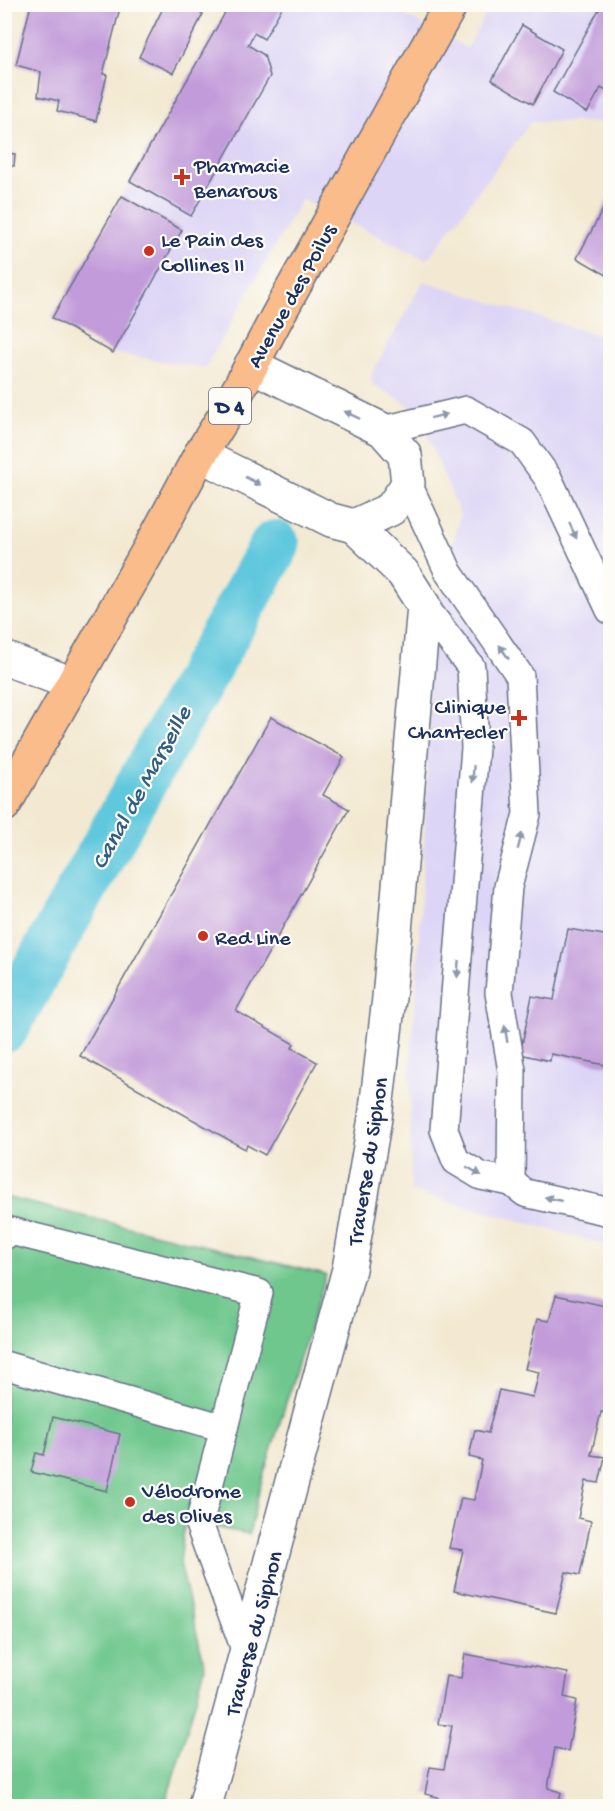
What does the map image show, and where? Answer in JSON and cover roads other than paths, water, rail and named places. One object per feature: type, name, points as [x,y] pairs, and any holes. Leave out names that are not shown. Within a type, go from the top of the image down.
[{"type":"main road","name":"Avenue des Poilus","points":[[4,806],[200,455],[225,415],[451,4]]},
{"type":"street","points":[[251,365],[382,430],[405,455],[408,484],[391,509],[354,526]]},
{"type":"street","points":[[200,455],[331,520],[354,526],[403,573],[424,606]]},
{"type":"street","name":"Traverse du Siphon","points":[[205,1806],[349,1269],[373,1130],[389,998],[424,606]]},
{"type":"street","points":[[4,658],[73,684]]},
{"type":"lane","points":[[382,430],[466,410],[522,442],[548,478],[610,610]]},
{"type":"lane","points":[[408,484],[449,573],[520,676],[527,814],[508,887],[499,993],[512,1071],[512,1182]]},
{"type":"lane","points":[[424,606],[471,667],[475,748],[444,1130],[456,1161],[481,1176],[512,1182],[525,1193],[610,1212]]},
{"type":"lane","points":[[4,1236],[6,1230],[259,1293],[199,1524],[246,1652]]},
{"type":"lane","points":[[4,1365],[224,1428]]},
{"type":"waterway","name":"Canal de Marseille","points":[[4,1028],[275,545]]},
{"type":"place","name":"Pharmacie Benarous","points":[[182,177]]},
{"type":"place","name":"Le Pain des Collines II","points":[[149,251]]},
{"type":"place","name":"Clinique Chantecler","points":[[519,718]]},
{"type":"place","name":"Red Line","points":[[203,936]]},
{"type":"place","name":"Vélodrome des Olives","points":[[130,1502]]}]
